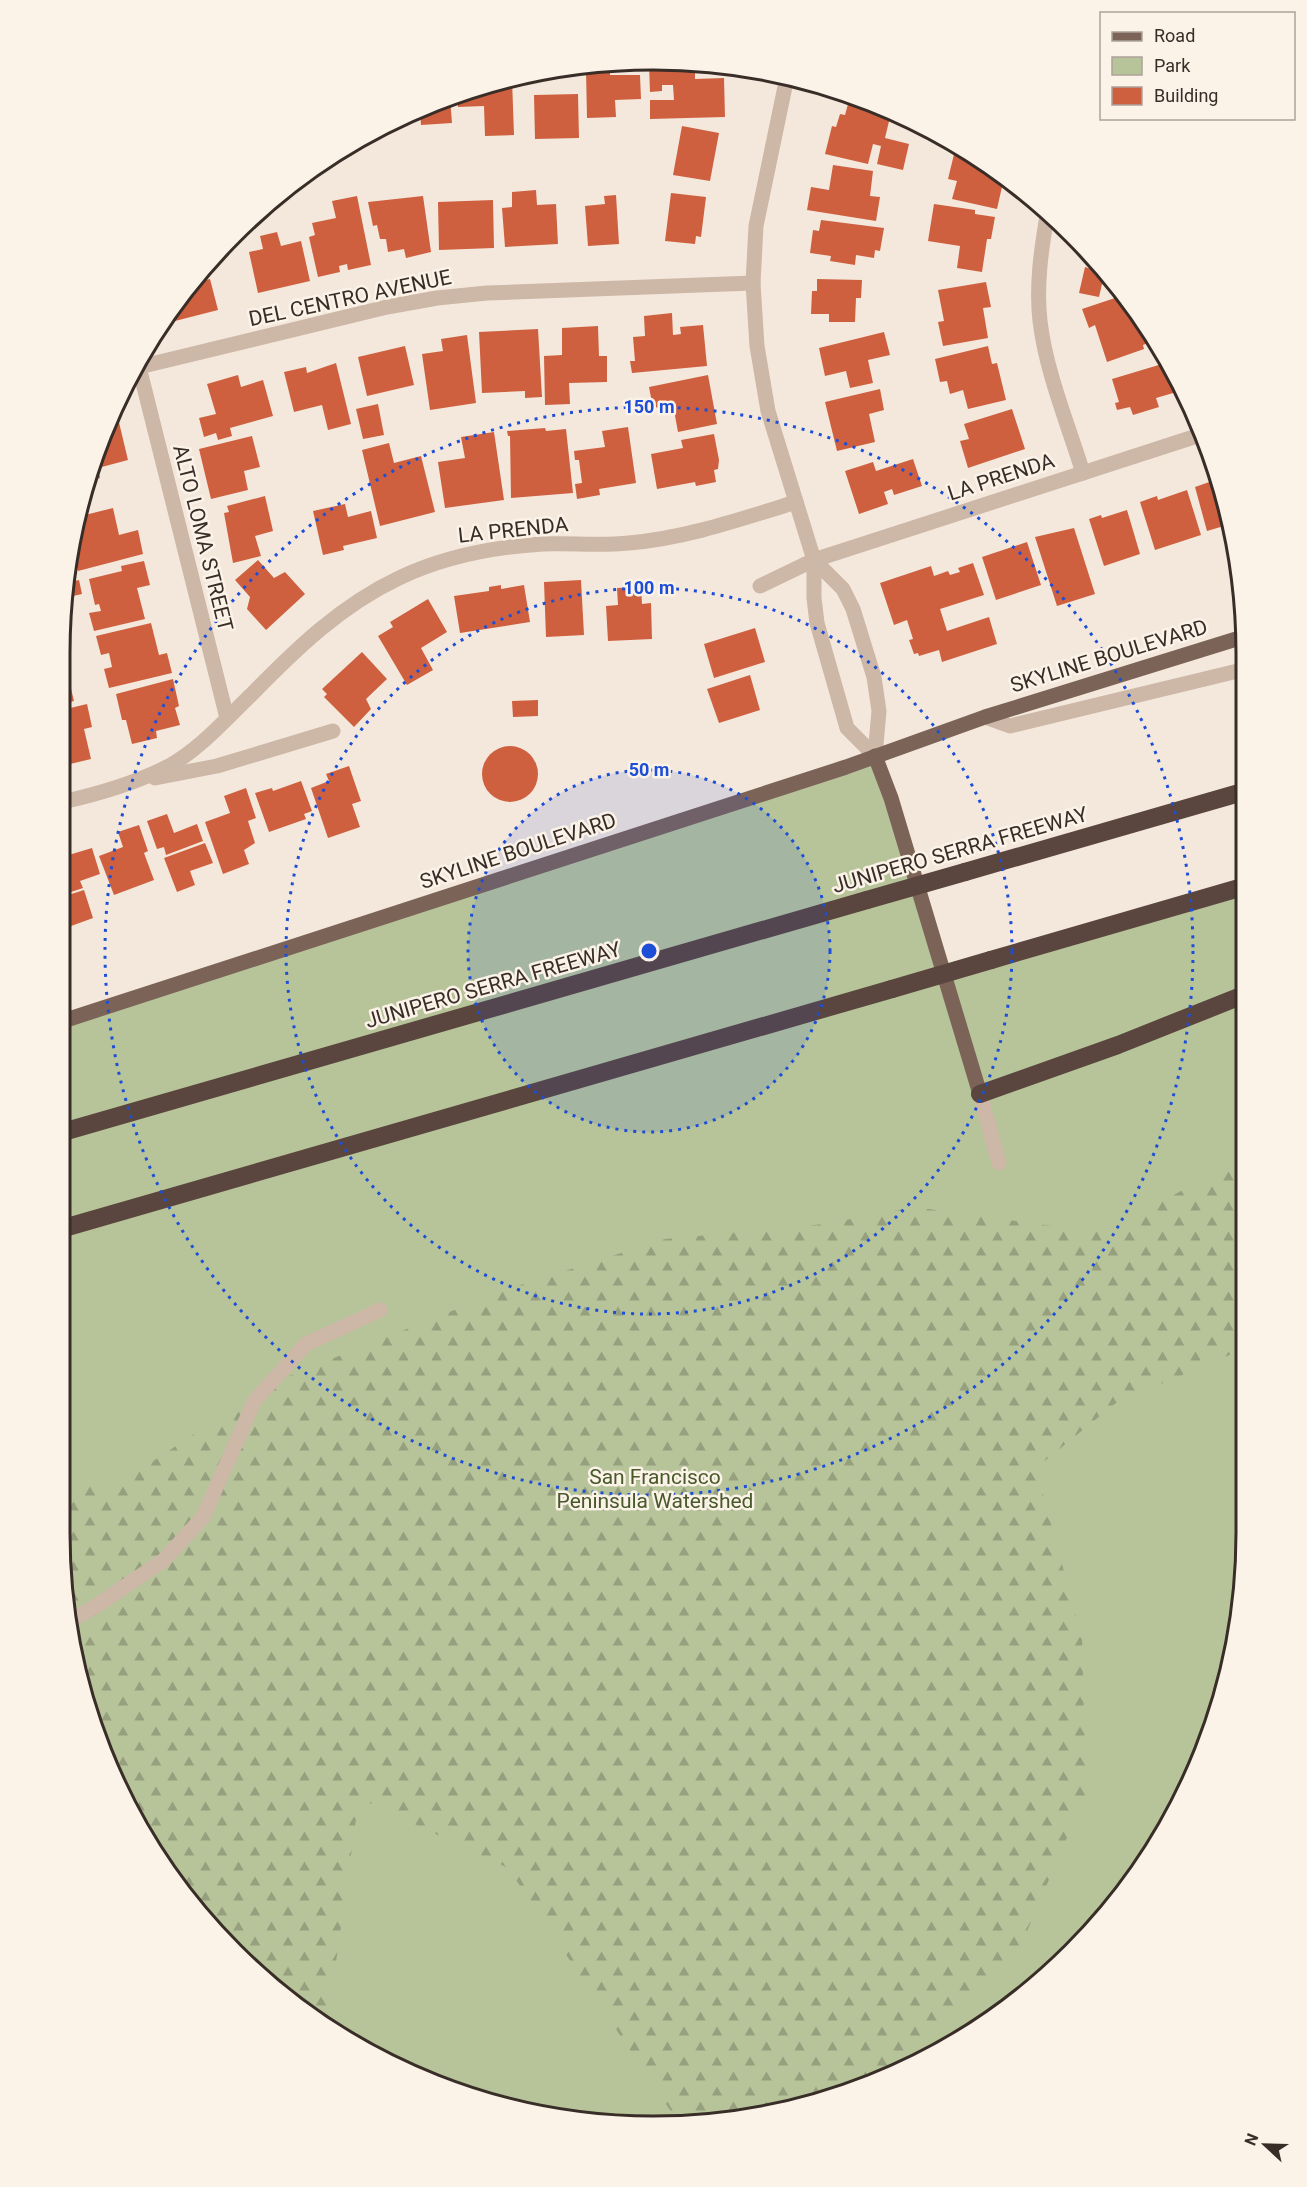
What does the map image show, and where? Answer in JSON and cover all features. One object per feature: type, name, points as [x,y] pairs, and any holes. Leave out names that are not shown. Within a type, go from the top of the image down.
[{"type":"highway","name":"JUNIPERO SERRA FREEWAY","points":[[70,1130],[1236,794]]},
{"type":"highway","points":[[70,1226],[1236,889]]},
{"type":"highway","points":[[980,1094],[1109,1048],[1236,998]]},
{"type":"main road","name":"SKYLINE BOULEVARD","points":[[70,1019],[875,756],[985,717],[1236,639]]},
{"type":"main road","points":[[875,756],[891,798],[980,1094]]},
{"type":"street","points":[[785,86],[758,214],[753,283],[757,346],[768,411],[814,560],[814,598],[817,623],[847,728],[875,756]]},
{"type":"street","points":[[1046,222],[1038,264],[1040,322],[1053,376],[1083,473]]},
{"type":"street","name":"DEL CENTRO AVENUE","points":[[147,365],[387,307],[437,298],[487,292],[753,283]]},
{"type":"street","name":"ALTO LOMA STREET","points":[[141,376],[227,718]]},
{"type":"street","name":"LA PRENDA","points":[[760,586],[814,560],[1195,437]]},
{"type":"street","name":"LA PRENDA","points":[[126,784],[169,766],[194,749],[317,630],[355,602],[400,577],[445,559],[494,548],[544,544],[628,543],[675,538],[796,502]]},
{"type":"street","points":[[814,560],[843,589],[853,609],[874,677],[879,711],[875,756]]},
{"type":"street","name":"SKYLINE BOULEVARD","points":[[985,717],[1010,726],[1236,671]]},
{"type":"street","name":"LA PRENDA","points":[[70,800],[126,784],[217,766],[333,730]]},
{"type":"street","points":[[980,1094],[999,1163]]},
{"type":"street","points":[[76,1617],[164,1560],[203,1517],[255,1400],[306,1344],[380,1310]]},
{"type":"green space","name":"San Francisco Peninsula Watershed","points":[[880,751],[944,974],[1236,889],[1236,1534],[1232,1610],[1217,1684],[1192,1757],[1158,1825],[1116,1888],[1092,1918],[1038,1972],[1008,1996],[945,2038],[911,2056],[841,2086],[804,2097],[730,2112],[692,2115],[615,2115],[577,2112],[503,2097],[466,2086],[430,2072],[362,2038],[299,1996],[269,1972],[215,1918],[169,1857],[149,1825],[115,1757],[101,1721],[82,1647],[75,1610],[70,1534],[70,1019]]},
{"type":"green space","points":[[1236,1161],[1236,1352],[1116,1403],[1036,1468],[1082,1638],[1086,1793],[1010,1971],[911,2056],[841,2086],[804,2097],[730,2112],[674,2115],[508,1868],[359,1798],[328,2017],[269,1972],[241,1946],[215,1918],[169,1857],[149,1825],[115,1757],[90,1684],[75,1610],[70,1534],[70,1484],[120,1483],[271,1383],[502,1291],[665,1239],[824,1224],[914,1207],[1103,1233]]},
{"type":"building","points":[[649,70],[695,72],[695,79],[724,78],[725,117],[650,119],[650,100],[674,100],[673,85],[662,85],[662,91],[650,92]]},
{"type":"building","points":[[610,72],[610,75],[640,75],[641,99],[615,100],[616,117],[587,118],[586,74]]},
{"type":"building","points":[[512,88],[514,135],[485,136],[484,106],[458,107],[458,104],[466,101]]},
{"type":"building","points":[[578,94],[579,138],[535,139],[534,95]]},
{"type":"building","points":[[848,104],[889,121],[885,138],[909,144],[903,170],[877,164],[881,146],[873,144],[868,164],[825,154],[832,126],[836,127],[840,114],[845,115]]},
{"type":"building","points":[[451,107],[452,123],[421,125],[421,119]]},
{"type":"building","points":[[682,126],[719,133],[710,181],[673,175]]},
{"type":"building","points":[[954,155],[1002,187],[997,209],[952,199],[957,181],[948,179]]},
{"type":"building","points":[[833,165],[873,171],[870,196],[880,197],[876,221],[807,210],[811,187],[829,190]]},
{"type":"building","points":[[536,190],[537,205],[556,204],[558,244],[505,247],[502,208],[512,207],[512,192]]},
{"type":"building","points":[[671,193],[706,197],[701,237],[696,236],[695,244],[665,241]]},
{"type":"building","points":[[616,195],[619,244],[588,246],[585,206],[605,204],[604,196]]},
{"type":"building","points":[[357,196],[371,265],[348,270],[347,264],[339,266],[340,272],[318,277],[309,237],[315,235],[312,223],[336,218],[332,201]]},
{"type":"building","points":[[423,196],[431,252],[406,258],[404,249],[388,252],[386,239],[380,239],[377,225],[373,226],[368,202]]},
{"type":"building","points":[[493,200],[494,248],[439,250],[438,202]]},
{"type":"building","points":[[934,204],[975,210],[975,214],[995,217],[991,239],[987,239],[982,272],[957,268],[960,246],[928,241]]},
{"type":"building","points":[[821,220],[884,228],[880,251],[875,250],[874,258],[856,255],[855,265],[830,261],[831,256],[810,253],[813,230],[819,231]]},
{"type":"building","points":[[277,232],[281,246],[301,241],[310,281],[258,293],[249,252],[263,249],[260,236]]},
{"type":"building","points":[[1085,267],[1091,269],[1104,285],[1102,284],[1099,297],[1079,293]]},
{"type":"building","points":[[210,279],[218,310],[175,321],[191,299],[206,280]]},
{"type":"building","points":[[817,279],[862,280],[861,298],[856,298],[855,322],[829,322],[829,314],[811,314],[812,291],[817,291]]},
{"type":"building","points":[[986,282],[991,307],[983,308],[988,338],[943,346],[938,322],[944,321],[938,290]]},
{"type":"building","points":[[1115,298],[1147,344],[1143,345],[1144,349],[1107,362],[1095,325],[1089,328],[1082,309]]},
{"type":"building","points":[[672,313],[673,335],[681,334],[680,327],[703,325],[707,366],[632,373],[630,361],[635,361],[633,337],[645,336],[644,316]]},
{"type":"building","points":[[598,326],[599,356],[607,356],[607,382],[569,383],[570,404],[545,405],[544,356],[562,355],[562,328]]},
{"type":"building","points":[[538,329],[542,397],[525,398],[525,391],[482,393],[479,332]]},
{"type":"building","points":[[884,332],[890,355],[868,360],[873,383],[850,388],[846,371],[825,376],[819,348]]},
{"type":"building","points":[[467,335],[476,403],[430,410],[422,354],[443,351],[441,339]]},
{"type":"building","points":[[405,346],[414,385],[367,396],[358,357]]},
{"type":"building","points":[[988,346],[992,364],[997,363],[1006,400],[968,409],[963,390],[950,394],[947,381],[940,382],[935,359]]},
{"type":"building","points":[[336,363],[351,424],[328,430],[322,405],[294,412],[284,372],[306,367],[307,373]]},
{"type":"building","points":[[1159,365],[1174,393],[1156,398],[1159,407],[1133,415],[1130,407],[1117,410],[1115,403],[1119,402],[1112,379]]},
{"type":"building","points":[[238,375],[241,387],[263,380],[273,416],[230,428],[232,436],[218,440],[216,433],[204,437],[199,418],[216,414],[207,384]]},
{"type":"building","points":[[708,375],[717,424],[678,432],[673,405],[653,408],[649,387]]},
{"type":"building","points":[[880,389],[884,410],[869,414],[875,442],[837,451],[825,402]]},
{"type":"building","points":[[378,404],[384,435],[363,439],[356,409]]},
{"type":"building","points":[[1012,409],[1025,449],[968,468],[960,441],[969,439],[964,424]]},
{"type":"building","points":[[119,422],[128,460],[101,467]]},
{"type":"building","points":[[628,427],[636,483],[599,489],[600,495],[577,499],[575,484],[582,483],[579,460],[575,460],[574,451],[605,447],[602,431]]},
{"type":"building","points":[[545,428],[546,431],[566,429],[573,493],[511,498],[510,436],[507,431]]},
{"type":"building","points":[[494,432],[504,500],[445,508],[438,462],[465,458],[461,437]]},
{"type":"building","points":[[714,434],[719,460],[718,469],[714,470],[716,482],[696,486],[695,482],[657,489],[651,454],[683,448],[681,440]]},
{"type":"building","points":[[252,436],[260,467],[244,471],[248,490],[211,499],[199,449]]},
{"type":"building","points":[[389,443],[394,463],[421,456],[435,512],[380,526],[362,450]]},
{"type":"building","points":[[913,459],[922,486],[894,495],[892,489],[884,492],[888,504],[859,514],[845,471],[873,462],[876,471]]},
{"type":"building","points":[[1211,482],[1222,527],[1207,531],[1195,487]]},
{"type":"building","points":[[1187,490],[1201,535],[1155,550],[1140,502],[1157,496],[1158,500]]},
{"type":"building","points":[[265,496],[273,531],[255,536],[261,556],[233,563],[224,513],[229,512],[227,506]]},
{"type":"building","points":[[345,504],[348,517],[371,511],[377,538],[343,546],[344,550],[323,555],[313,511]]},
{"type":"building","points":[[113,508],[119,535],[138,530],[143,554],[78,571],[88,514]]},
{"type":"building","points":[[1127,510],[1140,554],[1104,566],[1089,519],[1101,515],[1102,518]]},
{"type":"building","points":[[1074,528],[1095,594],[1057,606],[1035,537]]},
{"type":"building","points":[[1027,542],[1041,585],[996,600],[982,557]]},
{"type":"building","points":[[258,560],[274,578],[285,572],[305,594],[266,630],[247,609],[250,597],[235,580]]},
{"type":"building","points":[[144,561],[150,585],[137,588],[145,619],[94,631],[89,613],[101,611],[99,604],[95,605],[89,579],[122,571],[121,566]]},
{"type":"building","points":[[973,563],[984,595],[940,609],[947,631],[989,617],[997,644],[942,662],[939,650],[919,656],[918,653],[914,654],[909,640],[913,639],[907,620],[894,625],[880,583],[931,566],[934,576],[948,571],[950,575],[960,572],[958,568]]},
{"type":"building","points":[[79,580],[82,594],[74,596],[75,581]]},
{"type":"building","points":[[581,580],[584,635],[546,637],[544,582]]},
{"type":"building","points":[[501,585],[501,589],[524,585],[530,622],[460,633],[454,596],[489,591],[489,587]]},
{"type":"building","points":[[641,587],[642,604],[651,603],[652,639],[608,641],[606,606],[618,605],[617,588]]},
{"type":"building","points":[[428,599],[447,632],[421,648],[433,670],[407,685],[378,636],[393,627],[390,622]]},
{"type":"building","points":[[151,623],[159,655],[167,653],[172,673],[109,688],[104,669],[112,667],[109,653],[101,655],[96,636]]},
{"type":"building","points":[[755,628],[765,662],[714,678],[704,644]]},
{"type":"building","points":[[362,652],[387,679],[366,699],[371,709],[354,727],[324,697],[327,694],[322,689]]},
{"type":"building","points":[[750,675],[760,710],[719,723],[707,689]]},
{"type":"building","points":[[173,679],[179,706],[175,708],[180,725],[156,731],[157,738],[132,744],[126,720],[122,720],[116,694]]},
{"type":"building","points":[[70,684],[74,701],[70,702]]},
{"type":"building","points":[[538,700],[538,716],[513,717],[512,701]]},
{"type":"building","points":[[87,704],[92,727],[84,729],[91,759],[70,764],[70,708]]},
{"type":"building","points":[[510,746],[521,748],[530,754],[536,763],[538,774],[536,785],[530,794],[521,800],[510,802],[499,800],[490,794],[484,785],[482,774],[484,763],[490,754],[499,748]]},
{"type":"building","points":[[349,766],[361,801],[352,804],[360,827],[328,838],[311,788],[329,781],[326,774]]},
{"type":"building","points":[[301,781],[312,811],[304,814],[306,819],[269,832],[255,793],[272,788],[273,791]]},
{"type":"building","points":[[246,788],[256,818],[248,821],[255,843],[244,850],[249,864],[223,874],[205,822],[230,813],[224,796]]},
{"type":"building","points":[[167,814],[174,833],[197,824],[203,841],[166,855],[164,847],[157,849],[147,821]]},
{"type":"building","points":[[139,825],[148,851],[144,853],[154,880],[114,895],[99,856],[123,847],[118,832]]},
{"type":"building","points":[[205,843],[213,863],[190,871],[195,885],[177,892],[164,858]]},
{"type":"building","points":[[92,848],[100,874],[80,881],[83,888],[70,892],[70,855]]},
{"type":"building","points":[[84,890],[93,918],[70,926],[70,894]]}]
